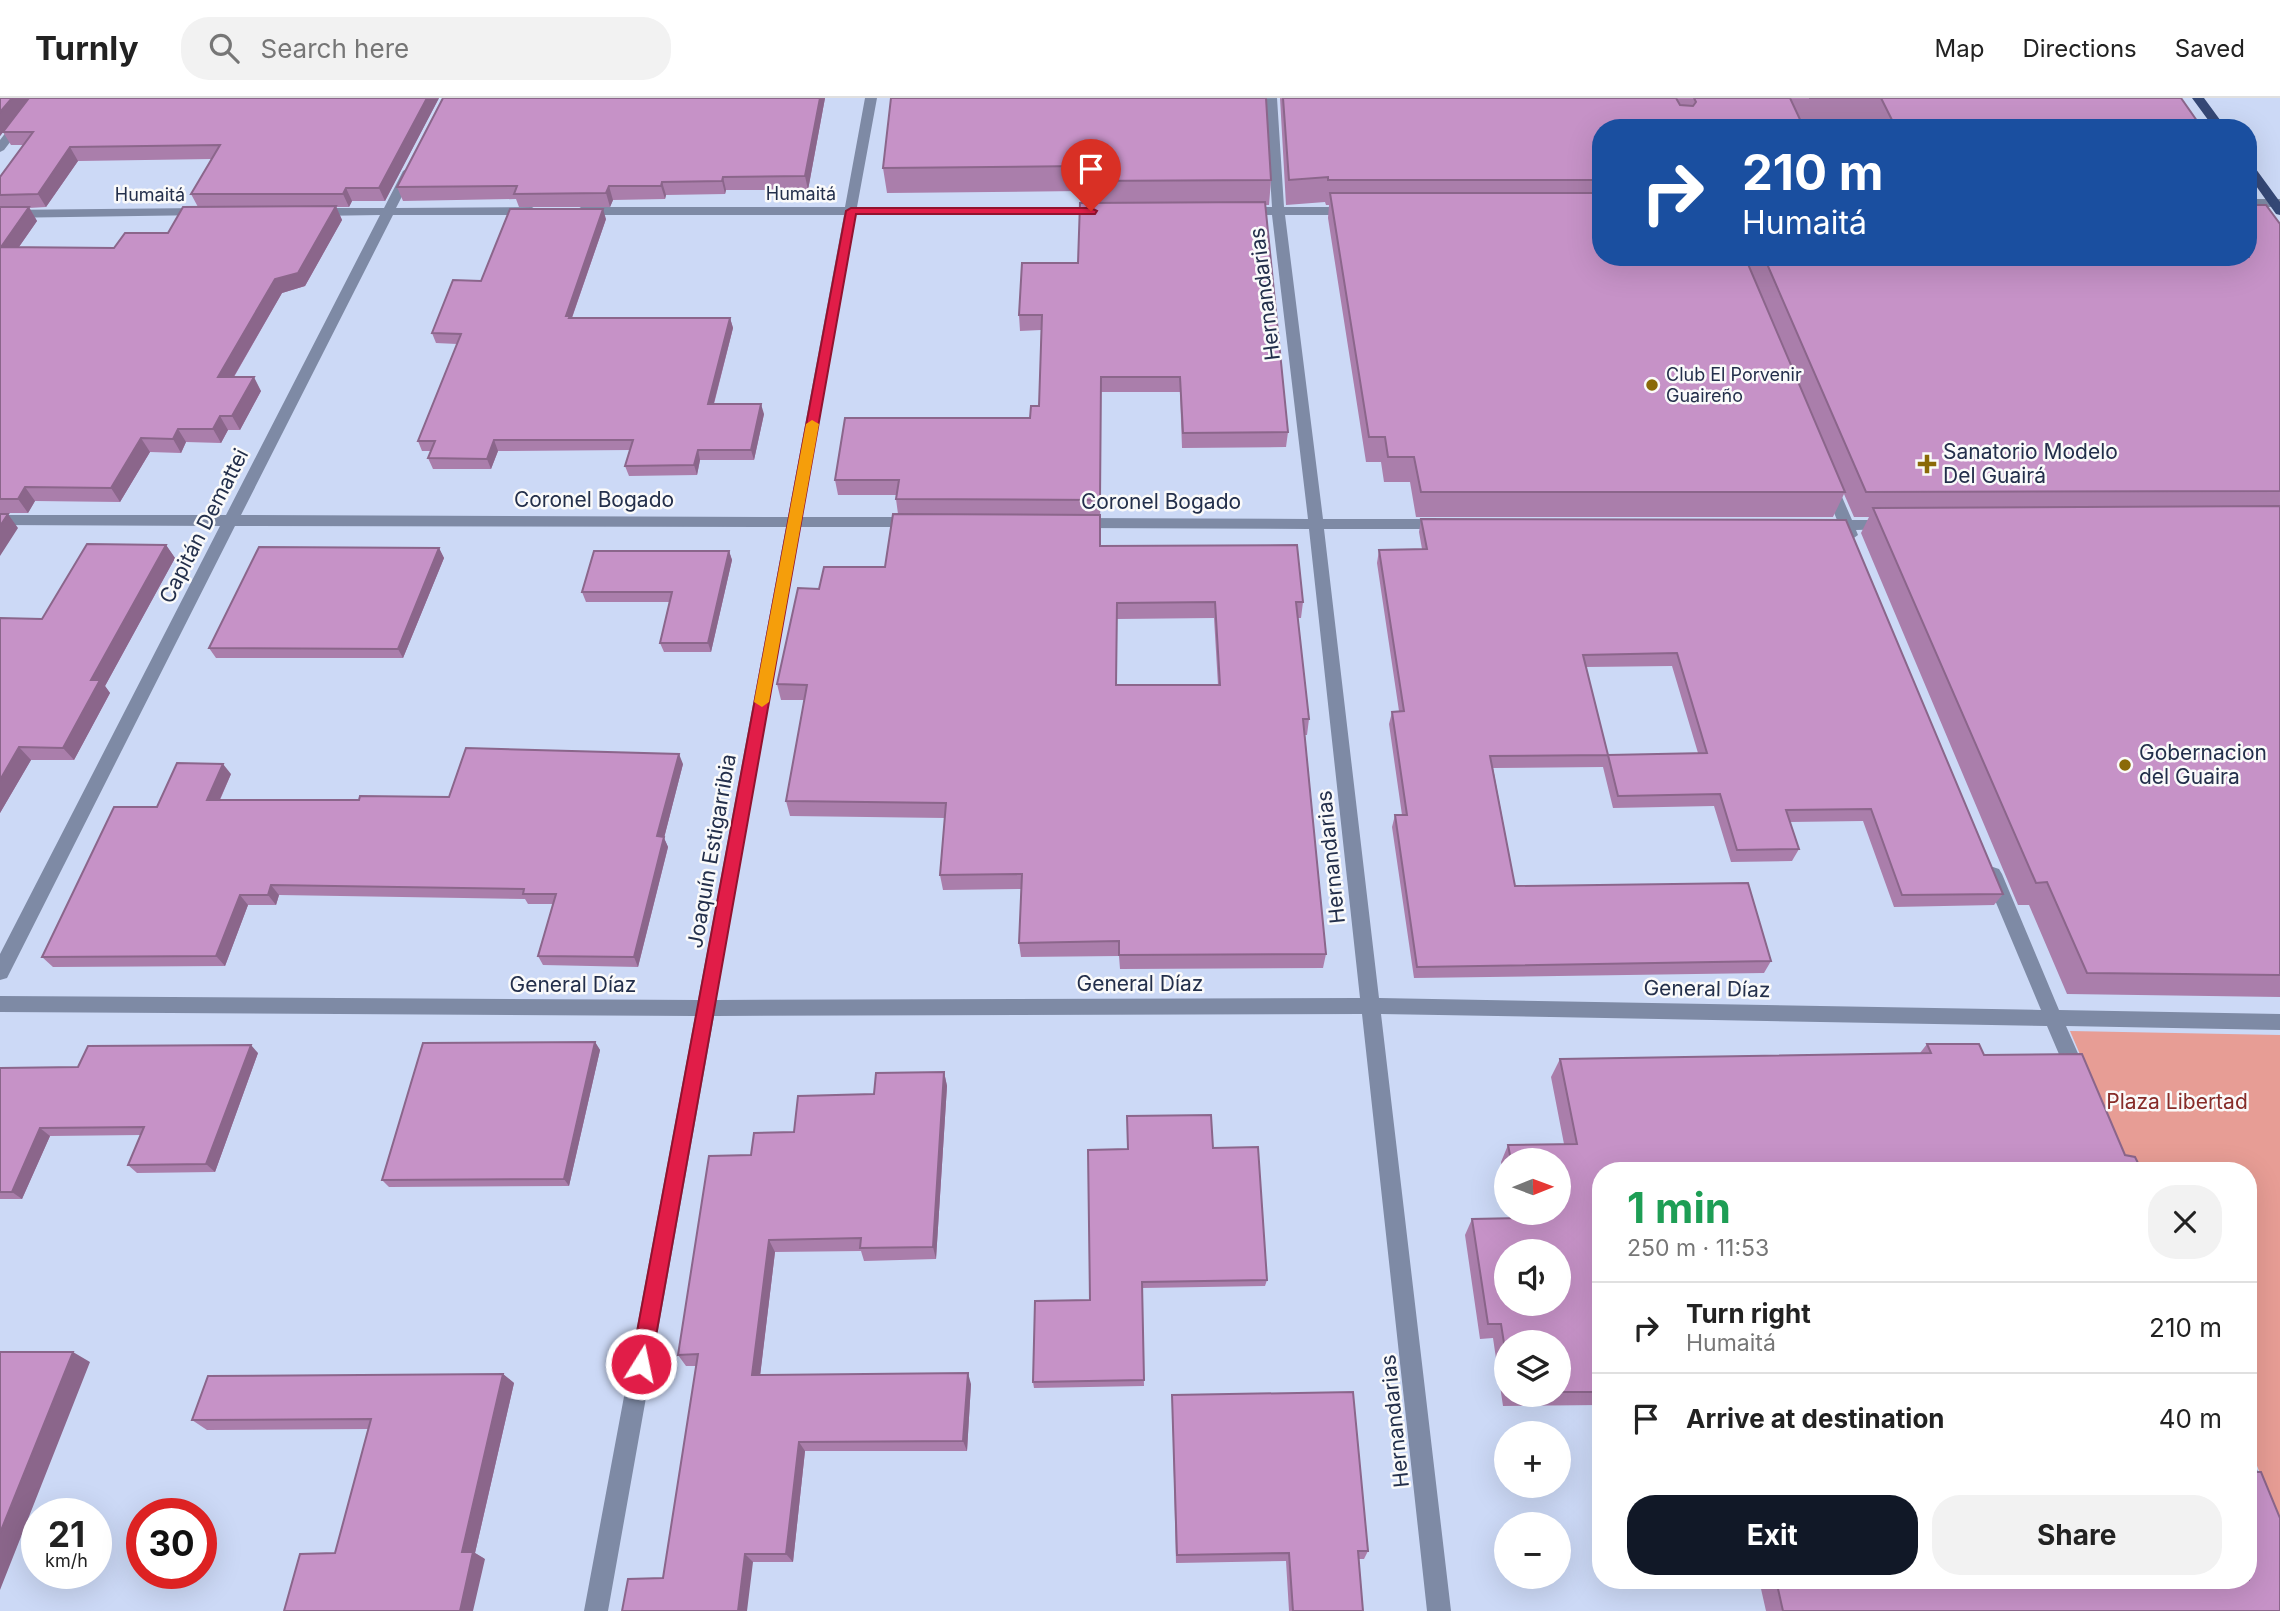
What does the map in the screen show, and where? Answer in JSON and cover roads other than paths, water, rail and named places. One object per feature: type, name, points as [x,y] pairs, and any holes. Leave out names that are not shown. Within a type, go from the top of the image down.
[{"type":"main road","points":[[2198,98],[2213,119]]},
{"type":"main road","points":[[2257,178],[2278,205]]},
{"type":"street","points":[[0,148],[37,98]]},
{"type":"street","name":"Joaquín Estigarribia","points":[[596,1611],[871,98]]},
{"type":"street","name":"Hernandarias","points":[[1271,98],[1278,211],[1316,523],[1439,1611]]},
{"type":"street","name":"Capitán Demattei","points":[[0,972],[417,155]]},
{"type":"street","points":[[2257,204],[2278,205]]},
{"type":"street","name":"Humaitá","points":[[305,212],[1113,211]]},
{"type":"street","points":[[1223,211],[1359,211]]},
{"type":"street","name":"Humaitá","points":[[0,214],[222,212]]},
{"type":"street","points":[[1820,461],[1857,550]]},
{"type":"street","name":"Coronel Bogado","points":[[0,520],[932,522]]},
{"type":"street","name":"Coronel Bogado","points":[[1055,522],[1456,524]]},
{"type":"street","points":[[1805,525],[1902,524]]},
{"type":"street","points":[[1985,854],[2086,1095]]},
{"type":"street","name":"General Díaz","points":[[0,1003],[706,1008],[1370,1006],[2280,1022]]},
{"type":"place","name":"Club El Porvenir Guaireño","points":[[1652,385]]},
{"type":"place","name":"Sanatorio Modelo Del Guairá","points":[[1927,464]]},
{"type":"place","name":"Gobernacion del Guaira","points":[[2125,765]]},
{"type":"park label","name":"Plaza Libertad","points":[[2177,1102]]}]
